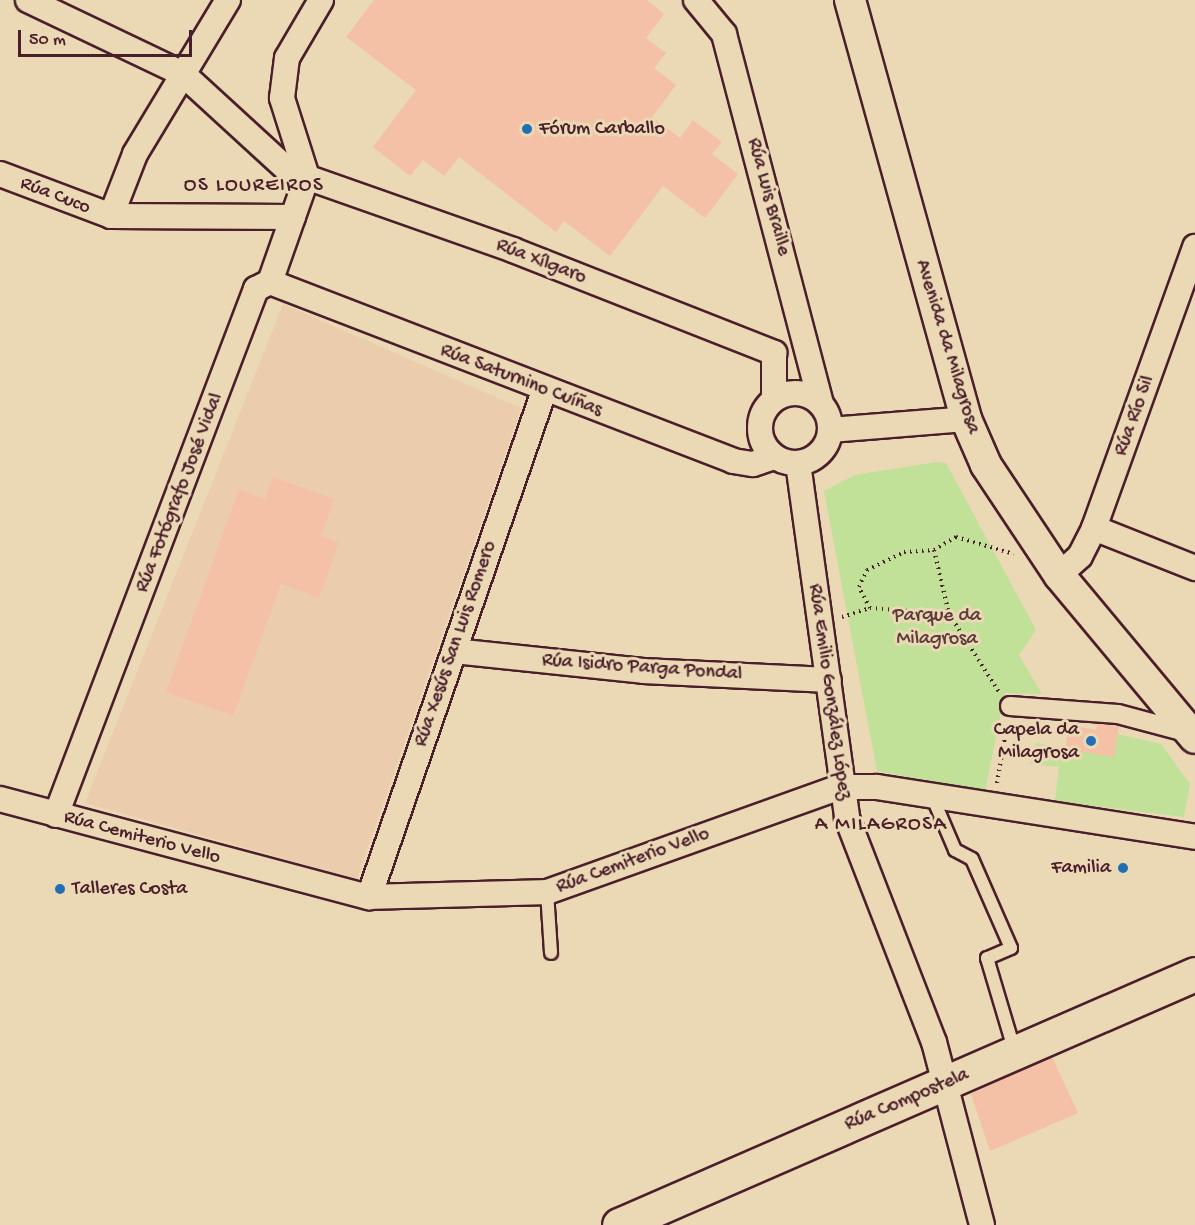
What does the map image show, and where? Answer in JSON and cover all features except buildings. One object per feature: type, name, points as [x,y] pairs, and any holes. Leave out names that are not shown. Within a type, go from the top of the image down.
[{"type":"main road","name":"Rúa Compostela","points":[[619,1225],[1016,1054],[1195,974]]},
{"type":"street","name":"Rúa Xílgaro","points":[[28,0],[183,74],[266,154],[307,177],[513,250],[774,353],[794,355],[809,349]]},
{"type":"street","points":[[228,0],[135,154],[111,216],[293,217]]},
{"type":"street","points":[[307,177],[282,98],[287,58],[321,0]]},
{"type":"street","name":"Rúa Luis Braille","points":[[696,0],[724,34],[809,349],[821,403]]},
{"type":"street","name":"Avenida da Milagrosa","points":[[850,0],[966,419],[986,465],[1054,567],[1194,735]]},
{"type":"street","name":"Rúa Cuco","points":[[0,174],[111,216]]},
{"type":"street","name":"Rúa Fotógrafo José Vidal","points":[[56,815],[256,289],[270,282],[307,177]]},
{"type":"street","name":"Rúa Río Sil","points":[[1054,567],[1080,556],[1094,528],[1193,260]]},
{"type":"street","name":"Rúa Saturnino Cuíñas","points":[[270,282],[544,391],[733,461],[753,464],[774,457]]},
{"type":"street","points":[[774,353],[774,399],[760,419],[760,431],[774,457],[798,463],[820,453],[830,430],[821,403],[802,393],[774,399]]},
{"type":"street","name":"Rúa Xesús San Luis Romero","points":[[369,897],[544,391]]},
{"type":"street","points":[[830,430],[966,419]]},
{"type":"street","name":"Rúa Emilio González López","points":[[798,463],[841,750],[840,787],[847,818],[947,1082],[982,1225]]},
{"type":"street","points":[[1094,528],[1195,568]]},
{"type":"street","name":"Rúa Isidro Parga Pondal","points":[[454,651],[643,671],[829,680]]},
{"type":"street","points":[[1010,706],[1118,714],[1194,735]]},
{"type":"street","name":"Rúa Cemiterio Vello","points":[[0,799],[369,897],[547,892],[840,787],[932,796],[1195,837]]},
{"type":"lane","points":[[932,796],[955,850],[972,859],[1011,948],[987,958],[1016,1054]]},
{"type":"lane","points":[[547,892],[551,953]]},
{"type":"path","points":[[949,614],[870,608],[859,587],[867,570],[904,552],[934,550],[956,537],[1054,567]]},
{"type":"path","points":[[934,550],[949,614],[971,654],[1010,706],[993,807]]},
{"type":"shaded area","points":[[283,304],[521,408],[357,879],[85,803]]},
{"type":"green space","name":"Parque da Milagrosa","points":[[937,462],[946,463],[1036,630],[1019,655],[1042,694],[1005,693],[985,791],[877,771],[824,491],[855,475]]},
{"type":"green space","points":[[1117,734],[1161,744],[1190,784],[1184,817],[1055,801],[1059,767],[1030,764],[1036,743],[1113,757]]},
{"type":"place","name":"Fórum Carballo","points":[[527,129]]},
{"type":"place","name":"Capela da Milagrosa","points":[[1091,741]]},
{"type":"place","name":"Familia","points":[[1123,868]]},
{"type":"place","name":"Talleres Costa","points":[[60,889]]},
{"type":"district","name":"OS LOUREIROS","points":[[254,187]]},
{"type":"district","name":"A MILAGROSA","points":[[881,826]]}]
